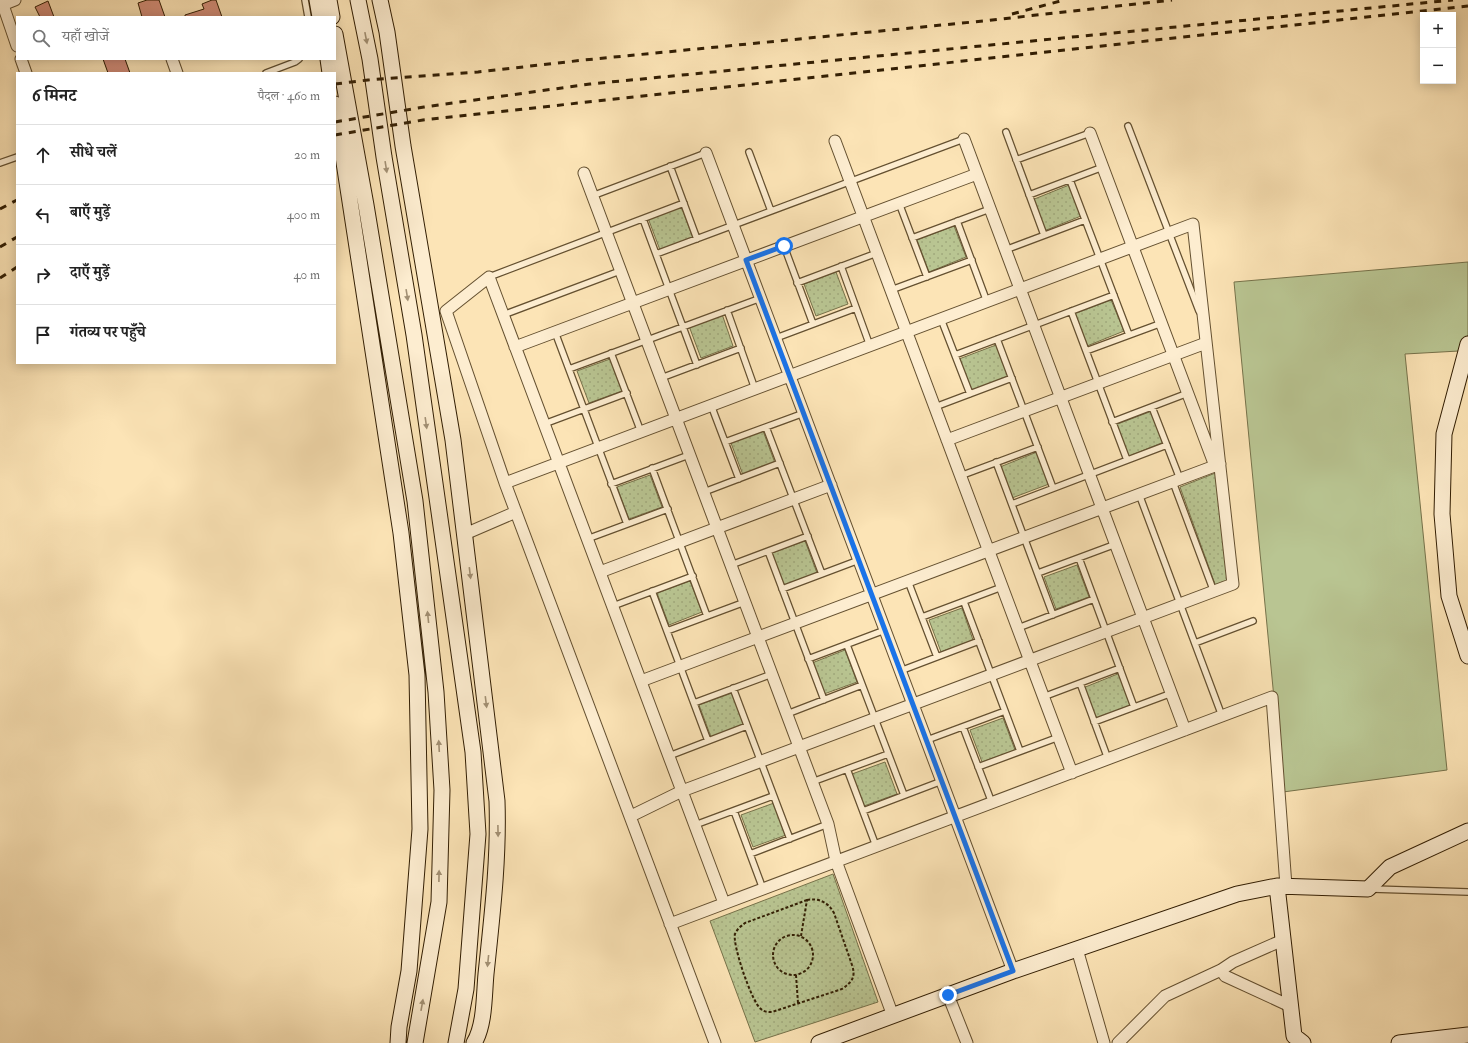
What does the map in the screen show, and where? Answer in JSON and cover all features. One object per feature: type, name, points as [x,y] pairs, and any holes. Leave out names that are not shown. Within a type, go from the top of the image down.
[{"type":"street","points":[[15,0],[1,5],[16,43]]},
{"type":"street","points":[[317,0],[320,16]]},
{"type":"street","points":[[329,0],[332,16]]},
{"type":"street","points":[[358,0],[370,59],[414,335],[473,752],[478,834],[466,990],[456,1043]]},
{"type":"street","points":[[380,0],[387,32],[403,146],[453,440],[497,801],[498,836],[495,886],[482,1014],[478,1036],[474,1043]]},
{"type":"street","points":[[336,40],[366,205],[415,501],[436,692],[442,790],[439,902],[415,1043]]},
{"type":"street","points":[[21,60],[26,72]]},
{"type":"street","points":[[172,60],[177,72]]},
{"type":"street","points":[[328,60],[330,72]]},
{"type":"street","points":[[336,110],[401,533],[417,676],[420,829],[409,972],[399,1027],[398,1043]]},
{"type":"street","points":[[1090,133],[1188,393],[1218,465]]},
{"type":"street","points":[[964,139],[1186,730]]},
{"type":"street","points":[[835,142],[1072,773]]},
{"type":"street","points":[[706,153],[1013,971]]},
{"type":"street","points":[[584,173],[828,824],[836,861],[893,1016]]},
{"type":"street","points":[[515,347],[977,174]]},
{"type":"street","points":[[505,483],[1193,224],[1218,465],[1233,584],[682,791],[631,816]]},
{"type":"street","points":[[715,1043],[505,483],[446,311],[489,277],[724,903]]},
{"type":"street","points":[[947,440],[1206,343]]},
{"type":"street","points":[[1468,344],[1444,434],[1442,514],[1448,596],[1468,656]]},
{"type":"street","points":[[641,681],[1218,465]]},
{"type":"street","points":[[600,572],[831,485]]},
{"type":"street","points":[[465,534],[516,512]]},
{"type":"street","points":[[670,924],[1272,698],[1282,886],[1283,940],[1294,1036],[1304,1043]]},
{"type":"street","points":[[819,1043],[1013,971],[1237,894],[1282,886],[1368,889],[1390,867],[1468,831]]},
{"type":"street","points":[[1118,1043],[1166,996],[1221,970],[1233,962],[1283,940]]},
{"type":"street","points":[[1077,949],[1104,1043]]},
{"type":"street","points":[[1221,970],[1225,976],[1290,1006]]},
{"type":"street","points":[[948,995],[967,1043]]},
{"type":"street","points":[[1399,1043],[1468,1035]]},
{"type":"lane","points":[[305,0],[308,16]]},
{"type":"lane","points":[[269,72],[298,60]]},
{"type":"lane","points":[[1128,126],[1204,326]]},
{"type":"lane","points":[[1006,132],[1044,235]]},
{"type":"lane","points":[[1016,160],[1090,133]]},
{"type":"lane","points":[[656,254],[964,139]]},
{"type":"lane","points":[[749,152],[771,211]]},
{"type":"lane","points":[[592,196],[706,153]]},
{"type":"lane","points":[[0,163],[16,157]]},
{"type":"lane","points":[[670,166],[697,239]]},
{"type":"lane","points":[[1029,195],[1103,167]]},
{"type":"lane","points":[[1070,180],[1129,335]]},
{"type":"lane","points":[[489,277],[684,203]]},
{"type":"lane","points":[[899,203],[927,276]]},
{"type":"lane","points":[[912,238],[990,209]]},
{"type":"lane","points":[[643,219],[698,365]]},
{"type":"lane","points":[[1005,250],[1085,220]]},
{"type":"lane","points":[[957,221],[987,302]]},
{"type":"lane","points":[[784,246],[813,324]]},
{"type":"lane","points":[[797,283],[877,253]]},
{"type":"lane","points":[[891,290],[972,260]]},
{"type":"lane","points":[[840,266],[870,346]]},
{"type":"lane","points":[[503,315],[620,271]]},
{"type":"lane","points":[[955,355],[1114,295]]},
{"type":"lane","points":[[569,369],[761,298]]},
{"type":"lane","points":[[776,338],[856,308]]},
{"type":"lane","points":[[726,310],[755,388]]},
{"type":"lane","points":[[1071,311],[1127,460]]},
{"type":"lane","points":[[941,319],[970,394]]},
{"type":"lane","points":[[1086,351],[1162,323]]},
{"type":"lane","points":[[555,332],[627,524]]},
{"type":"lane","points":[[997,339],[1053,488]]},
{"type":"lane","points":[[661,378],[741,348]]},
{"type":"lane","points":[[611,353],[641,432]]},
{"type":"lane","points":[[935,407],[1012,378]]},
{"type":"lane","points":[[1112,422],[1188,393]]},
{"type":"lane","points":[[544,424],[627,394]]},
{"type":"lane","points":[[711,405],[739,479]]},
{"type":"lane","points":[[1152,407],[1167,445],[1176,480],[1214,592]]},
{"type":"lane","points":[[725,442],[804,413]]},
{"type":"lane","points":[[766,427],[822,574]]},
{"type":"lane","points":[[1012,504],[1167,445]]},
{"type":"lane","points":[[960,476],[1038,447]]},
{"type":"lane","points":[[611,484],[690,455]]},
{"type":"lane","points":[[996,462],[1053,615]]},
{"type":"lane","points":[[704,492],[780,463]]},
{"type":"lane","points":[[652,468],[707,616]]},
{"type":"lane","points":[[1139,494],[1222,716]]},
{"type":"lane","points":[[587,539],[668,509]]},
{"type":"lane","points":[[731,565],[808,536]]},
{"type":"lane","points":[[1038,574],[1116,544]]},
{"type":"lane","points":[[768,551],[824,700]]},
{"type":"lane","points":[[1079,558],[1134,707]]},
{"type":"lane","points":[[782,589],[859,560]]},
{"type":"lane","points":[[612,606],[693,576]]},
{"type":"lane","points":[[908,581],[937,657]]},
{"type":"lane","points":[[922,617],[1002,587]]},
{"type":"lane","points":[[652,591],[708,741]]},
{"type":"lane","points":[[1018,628],[1094,600]]},
{"type":"lane","points":[[667,631],[745,602]]},
{"type":"lane","points":[[964,602],[1020,751]]},
{"type":"lane","points":[[1195,643],[1253,621]]},
{"type":"lane","points":[[808,660],[886,630]]},
{"type":"lane","points":[[900,670],[979,641]]},
{"type":"lane","points":[[847,645],[904,795]]},
{"type":"lane","points":[[1043,697],[1120,668]]},
{"type":"lane","points":[[694,703],[772,674]]},
{"type":"lane","points":[[1080,683],[1108,759]]},
{"type":"lane","points":[[787,714],[862,685]]},
{"type":"lane","points":[[733,688],[790,839]]},
{"type":"lane","points":[[1094,722],[1172,693]]},
{"type":"lane","points":[[927,740],[1005,711]]},
{"type":"lane","points":[[669,756],[747,726]]},
{"type":"lane","points":[[963,727],[992,803]]},
{"type":"lane","points":[[978,767],[1058,737]]},
{"type":"lane","points":[[812,782],[888,754]]},
{"type":"lane","points":[[847,769],[876,846]]},
{"type":"lane","points":[[863,811],[942,781]]},
{"type":"lane","points":[[695,825],[773,796]]},
{"type":"lane","points":[[734,811],[763,889]]},
{"type":"lane","points":[[750,854],[828,824]]},
{"type":"lane","points":[[1368,889],[1468,892]]},
{"type":"path","points":[[801,936],[807,900]]},
{"type":"path","points":[[807,900],[824,902],[831,907],[854,972],[850,984],[842,989],[798,1004],[772,1012],[767,1012],[760,1009],[754,1001],[737,953],[735,935],[740,926],[745,923],[807,900]]},
{"type":"path","points":[[794,935],[801,936],[810,944],[813,957],[808,969],[803,973],[796,975],[784,972],[778,968],[775,962],[774,949],[782,938],[794,935]]},
{"type":"path","points":[[796,975],[798,1004]]},
{"type":"green space","points":[[1069,185],[1081,216],[1044,231],[1032,200]]},
{"type":"green space","points":[[681,206],[693,238],[660,250],[648,218]]},
{"type":"green space","points":[[954,226],[966,257],[929,272],[917,240]]},
{"type":"green space","points":[[1468,262],[1468,335],[1459,351],[1405,354],[1447,770],[1283,792],[1234,282]]},
{"type":"green space","points":[[836,272],[848,304],[816,316],[804,284]]},
{"type":"green space","points":[[1111,300],[1124,331],[1087,346],[1074,314]]},
{"type":"green space","points":[[722,314],[733,346],[701,358],[689,326]]},
{"type":"green space","points":[[996,345],[1008,376],[971,391],[959,359]]},
{"type":"green space","points":[[610,359],[622,391],[589,403],[577,371]]},
{"type":"green space","points":[[1152,411],[1164,442],[1127,457],[1115,425]]},
{"type":"green space","points":[[763,431],[775,463],[743,475],[731,443]]},
{"type":"green space","points":[[1037,452],[1049,484],[1012,498],[1000,467]]},
{"type":"green space","points":[[1218,472],[1229,581],[1216,587],[1180,487]]},
{"type":"green space","points":[[650,475],[662,507],[629,519],[617,487]]},
{"type":"green space","points":[[805,541],[817,573],[784,585],[772,553]]},
{"type":"green space","points":[[1077,565],[1089,597],[1056,609],[1044,577]]},
{"type":"green space","points":[[690,581],[702,612],[669,625],[657,593]]},
{"type":"green space","points":[[962,608],[973,640],[941,652],[929,620]]},
{"type":"green space","points":[[845,650],[857,682],[824,694],[812,663]]},
{"type":"green space","points":[[1120,673],[1132,705],[1095,719],[1083,688]]},
{"type":"green space","points":[[732,693],[744,725],[711,737],[699,705]]},
{"type":"green space","points":[[1003,718],[1015,750],[982,762],[970,730]]},
{"type":"green space","points":[[885,762],[897,794],[864,806],[852,774]]},
{"type":"green space","points":[[774,803],[786,835],[753,847],[741,815]]},
{"type":"green space","points":[[833,874],[878,1002],[755,1042],[710,921]]},
{"type":"building","points":[[147,0],[159,0],[165,16],[142,16],[138,3]]},
{"type":"building","points":[[216,0],[222,16],[185,16],[204,9],[202,4]]},
{"type":"building","points":[[48,1],[54,16],[40,16],[35,7]]},
{"type":"building","points":[[103,60],[125,60],[130,72],[108,72]]},
{"type":"railway","points":[[1012,14],[1064,0]]},
{"type":"railway","points":[[336,84],[478,72],[584,60],[983,21],[1172,0]]},
{"type":"railway","points":[[336,122],[424,107],[590,84],[1453,0]]},
{"type":"railway","points":[[336,135],[423,120],[1468,6]]},
{"type":"railway","points":[[0,209],[16,201]]},
{"type":"railway","points":[[0,247],[16,238]]},
{"type":"railway","points":[[0,278],[16,268]]},
{"type":"route","points":[[784,246],[746,260],[1013,971],[948,995]]}]
